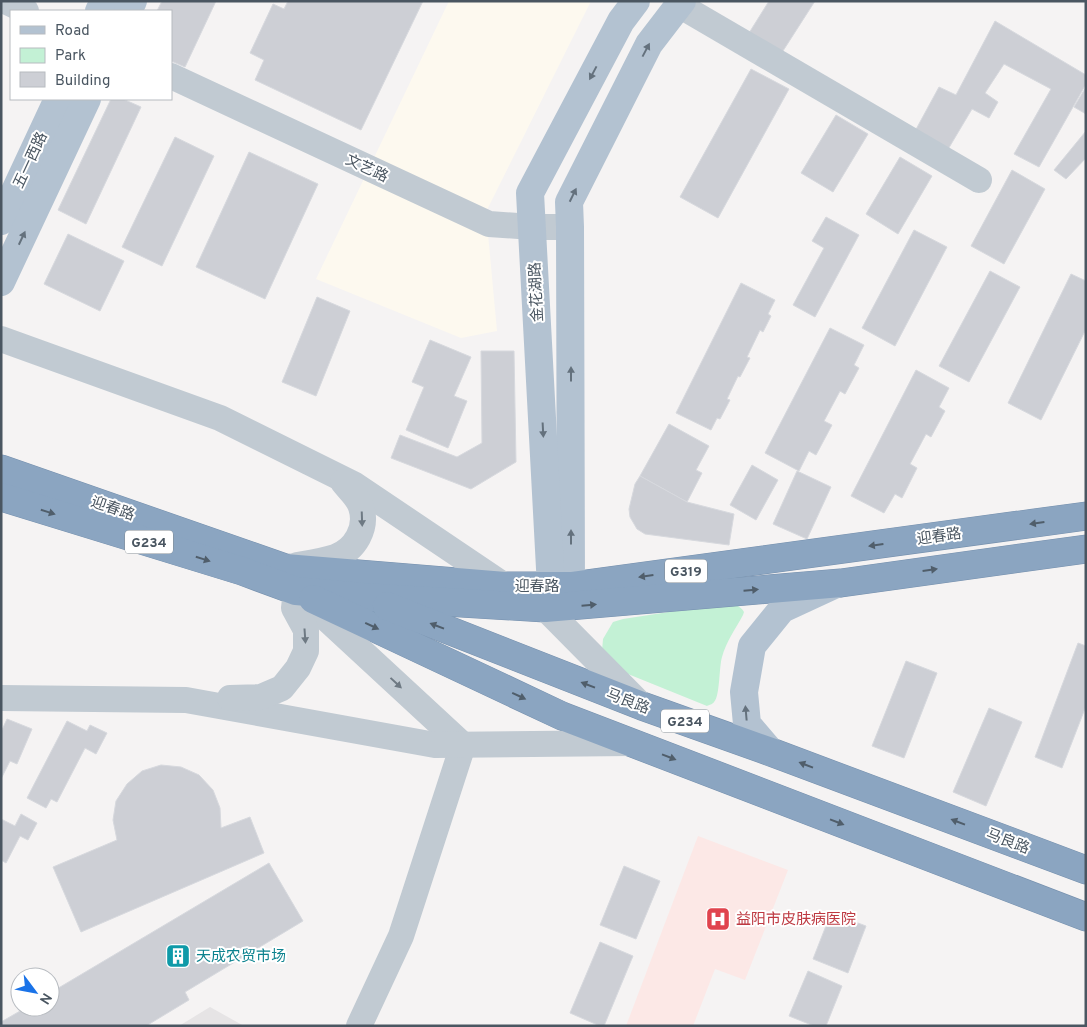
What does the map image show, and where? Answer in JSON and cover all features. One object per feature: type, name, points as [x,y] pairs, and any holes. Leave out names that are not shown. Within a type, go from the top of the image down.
[{"type":"highway","name":"迎春路","points":[[1,469],[291,579],[505,586],[556,594],[1086,516]]},
{"type":"highway","name":"迎春路","points":[[1,497],[242,571],[291,579],[363,597],[556,594],[840,583],[1086,549]]},
{"type":"highway","name":"G234","points":[[291,579],[562,716],[1086,917]]},
{"type":"highway","name":"马良路","points":[[363,597],[642,706],[771,752],[1086,870]]},
{"type":"main road","name":"金花湖路","points":[[556,594],[530,193],[621,20],[636,1]]},
{"type":"main road","points":[[556,594],[570,228],[569,202],[649,44],[681,3]]},
{"type":"main road","name":"五一西路","points":[[1,221],[58,100]]},
{"type":"main road","points":[[1,282],[87,100]]},
{"type":"main road","points":[[771,752],[747,724],[744,692],[752,646],[782,609],[840,583]]},
{"type":"street","points":[[4,1],[24,10]]},
{"type":"street","points":[[681,3],[980,180]]},
{"type":"street","name":"文艺路","points":[[172,76],[489,224],[570,228]]},
{"type":"street","points":[[1,339],[220,418],[356,485],[505,586]]},
{"type":"street","points":[[291,579],[336,557],[349,549],[359,538],[363,524],[361,508],[356,498],[339,477]]},
{"type":"street","points":[[1,698],[186,700],[261,697],[282,688],[298,668],[306,651],[306,630],[294,608],[291,579]]},
{"type":"street","points":[[291,579],[462,745]]},
{"type":"street","points":[[556,594],[642,706]]},
{"type":"street","points":[[186,700],[435,745],[632,743]]},
{"type":"street","points":[[359,1026],[401,936],[462,745]]},
{"type":"shaded area","points":[[449,1],[591,1],[486,212],[497,331],[461,338],[316,279]]},
{"type":"shaded area","name":"益阳市皮肤病医院","points":[[698,836],[788,870],[745,980],[715,969],[693,1026],[626,1026]]},
{"type":"shaded area","points":[[210,1007],[244,1026],[179,1026]]},
{"type":"green space","points":[[721,604],[737,606],[744,612],[724,651],[716,699],[707,706],[623,672],[602,651],[603,639],[613,622]]},
{"type":"building","points":[[162,1],[216,1],[185,67],[172,61],[172,10],[158,10]]},
{"type":"building","points":[[288,1],[423,1],[361,130],[255,80],[264,60],[250,53],[273,4],[284,9]]},
{"type":"building","points":[[769,1],[815,1],[781,54],[749,33]]},
{"type":"building","points":[[995,21],[1086,75],[1086,84],[1039,167],[1014,154],[1051,89],[1004,64],[985,93],[998,102],[989,118],[972,109],[947,151],[914,133],[939,87],[956,95]]},
{"type":"building","points":[[751,69],[789,89],[718,218],[680,197]]},
{"type":"building","points":[[1086,87],[1086,114],[1074,107]]},
{"type":"building","points":[[111,100],[125,100],[141,107],[86,224],[58,210]]},
{"type":"building","points":[[836,115],[868,134],[833,192],[801,173]]},
{"type":"building","points":[[1086,131],[1086,158],[1066,179],[1054,170]]},
{"type":"building","points":[[175,137],[214,156],[162,266],[122,247]]},
{"type":"building","points":[[249,152],[318,184],[265,299],[196,267]]},
{"type":"building","points":[[900,157],[932,176],[898,234],[866,214]]},
{"type":"building","points":[[1012,170],[1045,189],[1004,264],[971,246]]},
{"type":"building","points":[[826,217],[859,235],[815,317],[793,305],[824,248],[812,241]]},
{"type":"building","points":[[914,230],[947,247],[895,346],[862,328]]},
{"type":"building","points":[[68,234],[124,261],[100,311],[44,284]]},
{"type":"building","points":[[990,271],[1020,287],[969,382],[939,366]]},
{"type":"building","points":[[1071,274],[1086,281],[1086,329],[1041,420],[1008,403]]},
{"type":"building","points":[[741,283],[775,300],[768,314],[771,316],[763,332],[760,330],[747,357],[750,358],[740,377],[738,376],[727,399],[730,400],[720,419],[717,418],[711,430],[676,413]]},
{"type":"building","points":[[317,297],[350,311],[316,396],[282,382]]},
{"type":"building","points":[[830,328],[864,345],[854,365],[859,368],[845,394],[840,391],[824,421],[832,425],[816,455],[809,451],[799,471],[765,453]]},
{"type":"building","points":[[430,340],[471,357],[454,396],[467,401],[448,448],[406,430],[424,387],[412,382]]},
{"type":"building","points":[[481,351],[514,351],[516,462],[471,489],[391,458],[400,435],[457,457],[482,443]]},
{"type":"building","points":[[916,370],[949,388],[939,407],[945,411],[931,437],[926,434],[910,464],[917,468],[902,498],[895,494],[884,513],[851,496]]},
{"type":"building","points":[[669,424],[709,446],[696,470],[702,473],[687,502],[640,476]]},
{"type":"building","points":[[752,465],[778,480],[756,520],[730,505]]},
{"type":"building","points":[[797,471],[831,487],[807,539],[773,524]]},
{"type":"building","points":[[640,476],[687,502],[734,514],[729,545],[645,534],[637,529],[630,517],[629,509],[635,484]]},
{"type":"building","points":[[1078,643],[1086,646],[1086,706],[1062,768],[1035,757]]},
{"type":"building","points":[[906,661],[937,673],[904,758],[872,746]]},
{"type":"building","points":[[989,708],[1022,722],[986,806],[953,792]]},
{"type":"building","points":[[7,719],[32,729],[17,764],[10,761],[1,779],[1,732]]},
{"type":"building","points":[[67,721],[87,731],[90,725],[107,733],[96,754],[85,748],[57,802],[51,799],[46,808],[27,798]]},
{"type":"building","points":[[161,765],[181,767],[199,775],[213,790],[220,808],[221,828],[250,817],[264,853],[81,932],[53,867],[117,840],[113,820],[116,801],[127,784],[142,771]]},
{"type":"building","points":[[21,814],[37,823],[28,840],[20,836],[6,863],[1,860],[1,819],[15,826]]},
{"type":"building","name":"天成农贸市场","points":[[269,863],[303,921],[185,992],[189,1000],[146,1026],[1,1026],[1,1022],[10,1017],[60,1017],[60,987]]},
{"type":"building","points":[[624,866],[660,881],[636,939],[600,925]]},
{"type":"building","points":[[831,913],[866,926],[848,973],[813,959]]},
{"type":"building","points":[[600,942],[633,956],[604,1026],[570,1013]]},
{"type":"building","points":[[808,971],[842,986],[826,1026],[814,1026],[789,1016]]},
{"type":"place","name":"益阳市皮肤病医院","points":[[718,919]]},
{"type":"place","name":"天成农贸市场","points":[[178,956]]}]
